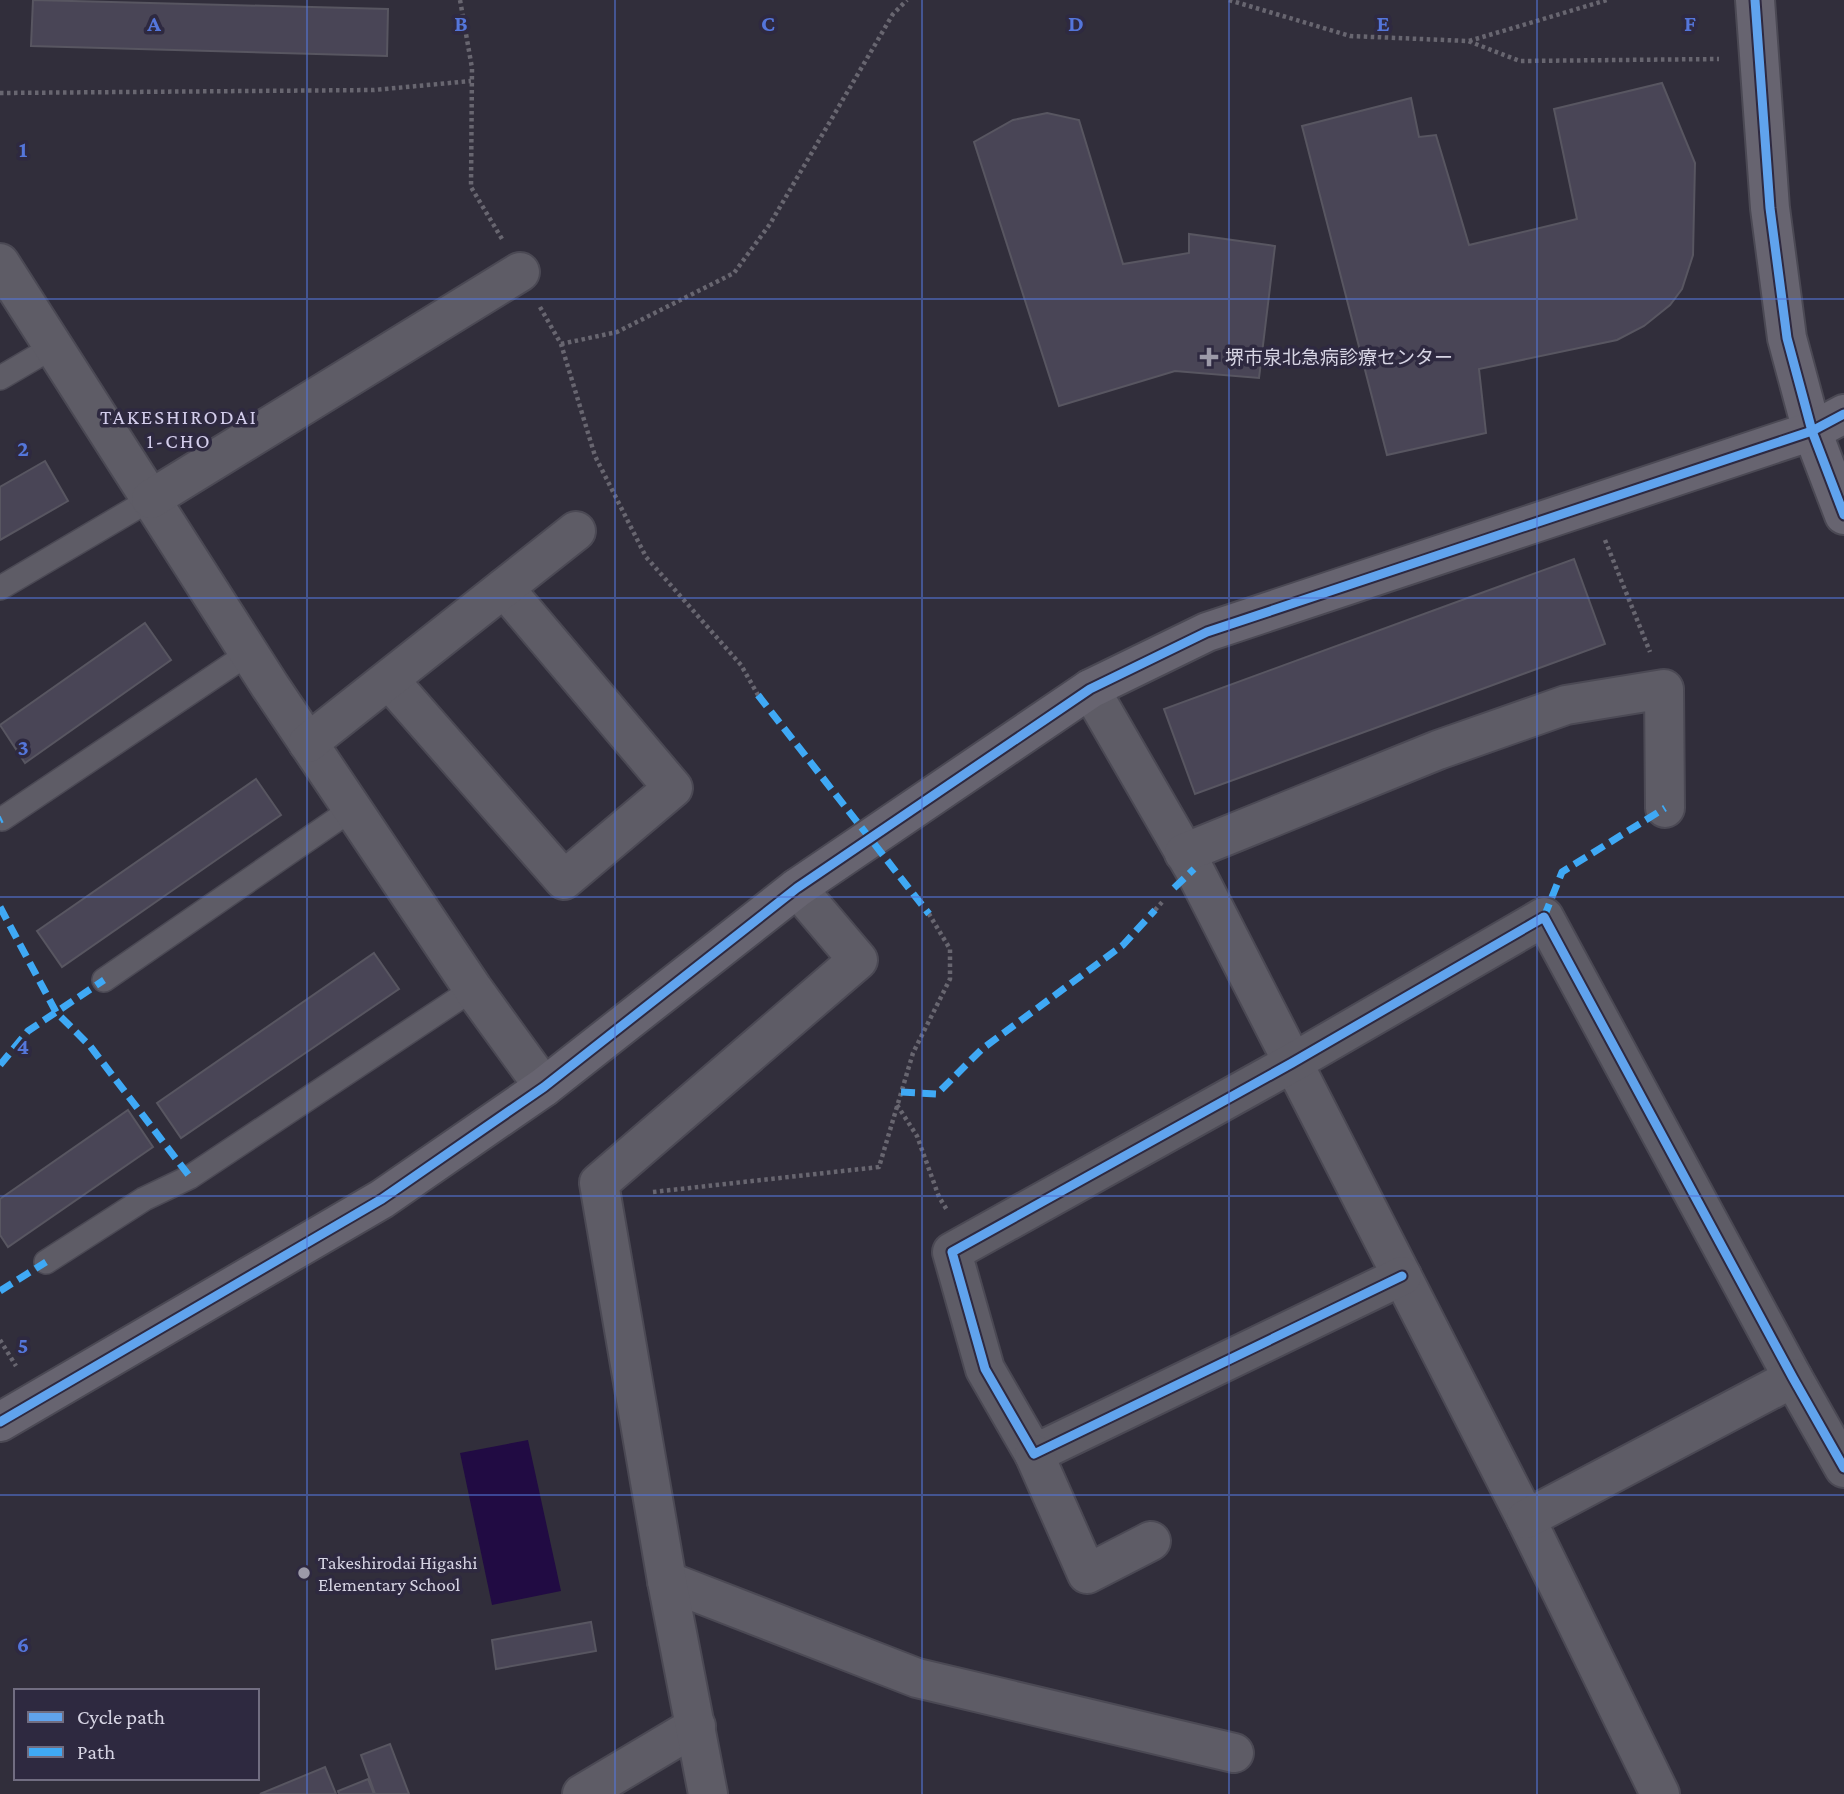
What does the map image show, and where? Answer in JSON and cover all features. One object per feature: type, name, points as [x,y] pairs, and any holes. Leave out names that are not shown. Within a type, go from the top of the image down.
[{"type":"street","points":[[1755,0],[1770,208],[1787,338],[1828,423],[1844,515]]},
{"type":"street","points":[[0,263],[249,653],[473,989],[544,1087]]},
{"type":"street","points":[[151,499],[520,272]]},
{"type":"street","points":[[0,1422],[382,1199],[544,1087],[797,887],[1090,690],[1208,632],[1828,423]]},
{"type":"street","points":[[309,743],[576,531]]},
{"type":"street","points":[[389,680],[565,880],[673,788],[505,588]]},
{"type":"street","points":[[1184,853],[1438,750],[1566,705],[1664,689],[1665,808]]},
{"type":"street","points":[[1090,690],[1184,853],[1526,1519],[1661,1794]]},
{"type":"street","points":[[708,1794],[667,1581],[599,1183],[858,960],[797,887]]},
{"type":"street","points":[[1151,1541],[1087,1574],[1034,1454],[985,1369],[952,1252],[1292,1063],[1544,916],[1844,1468]]},
{"type":"street","points":[[1034,1454],[1402,1276]]},
{"type":"street","points":[[1526,1519],[1793,1378]]},
{"type":"street","points":[[667,1581],[917,1678],[1234,1753]]},
{"type":"street","points":[[582,1794],[696,1726]]},
{"type":"lane","points":[[0,378],[54,347]]},
{"type":"lane","points":[[0,588],[151,499]]},
{"type":"lane","points":[[2,819],[249,653]]},
{"type":"lane","points":[[104,980],[352,809]]},
{"type":"lane","points":[[46,1262],[144,1199],[190,1177],[473,989]]},
{"type":"path","points":[[460,0],[472,68],[471,187],[561,344],[595,456],[646,557],[741,665],[758,695]]},
{"type":"path","points":[[561,344],[617,332],[734,272],[770,224],[893,13],[907,0]]},
{"type":"path","points":[[1229,0],[1350,36],[1468,41],[1520,61],[1758,59]]},
{"type":"path","points":[[1468,41],[1607,0]]},
{"type":"path","points":[[0,93],[374,90],[471,81]]},
{"type":"path","points":[[1591,505],[1664,689]]},
{"type":"path","points":[[600,1198],[879,1167],[913,1053],[950,979],[950,949],[929,914]]},
{"type":"path","points":[[897,1105],[917,1136],[939,1197],[969,1243]]},
{"type":"path","points":[[0,1340],[18,1370]]},
{"type":"shaded area","points":[[528,1440],[561,1591],[492,1605],[460,1453]]},
{"type":"building","points":[[33,0],[388,9],[387,56],[31,46]]},
{"type":"building","points":[[1662,83],[1695,163],[1693,255],[1682,289],[1670,305],[1644,326],[1617,340],[1479,369],[1486,433],[1387,455],[1302,126],[1411,98],[1419,137],[1436,135],[1469,245],[1577,219],[1554,109]]},
{"type":"building","points":[[1047,113],[1079,120],[1123,264],[1189,253],[1189,234],[1275,246],[1259,378],[1175,371],[1059,406],[974,142],[1013,120]]},
{"type":"building","points":[[45,461],[68,501],[0,540],[0,487]]},
{"type":"building","points":[[1574,559],[1605,644],[1195,794],[1164,709]]},
{"type":"building","points":[[145,623],[171,660],[25,763],[0,725]]},
{"type":"building","points":[[256,779],[281,815],[62,967],[37,931]]},
{"type":"building","points":[[374,953],[399,989],[181,1138],[157,1103]]},
{"type":"building","points":[[128,1110],[153,1147],[8,1247],[0,1235],[0,1199]]},
{"type":"building","points":[[591,1622],[596,1651],[496,1669],[492,1640]]},
{"type":"building","points":[[390,1744],[409,1794],[375,1794],[361,1755]]},
{"type":"building","points":[[325,1767],[336,1794],[260,1794]]},
{"type":"building","points":[[368,1779],[374,1794],[339,1794],[338,1791]]},
{"type":"marked path","points":[[758,695],[929,914]]},
{"type":"marked path","points":[[1544,917],[1562,872],[1665,808]]},
{"type":"marked path","points":[[1174,888],[1194,869]]},
{"type":"marked path","points":[[0,907],[56,1012],[90,1046],[190,1177]]},
{"type":"marked path","points":[[901,1092],[937,1094],[982,1049],[1123,945],[1155,910]]},
{"type":"marked path","points":[[0,1065],[28,1031],[104,980]]},
{"type":"marked path","points":[[0,1291],[46,1262]]},
{"type":"cycle path","points":[[1755,0],[1770,208],[1787,338],[1812,431],[1844,515]]},
{"type":"cycle path","points":[[0,1422],[382,1199],[544,1087],[797,888],[1090,689],[1207,632],[1812,431],[1844,414]]},
{"type":"cycle path","points":[[1402,1276],[1034,1454],[985,1369],[952,1252],[1292,1063],[1544,917],[1844,1468]]},
{"type":"place","name":"堺市泉北急病診療センター","points":[[1209,357]]},
{"type":"place","name":"Takeshirodai Higashi Elementary School","points":[[304,1573]]},
{"type":"district","name":"TAKESHIRODAI 1-CHO","points":[[179,429]]}]
